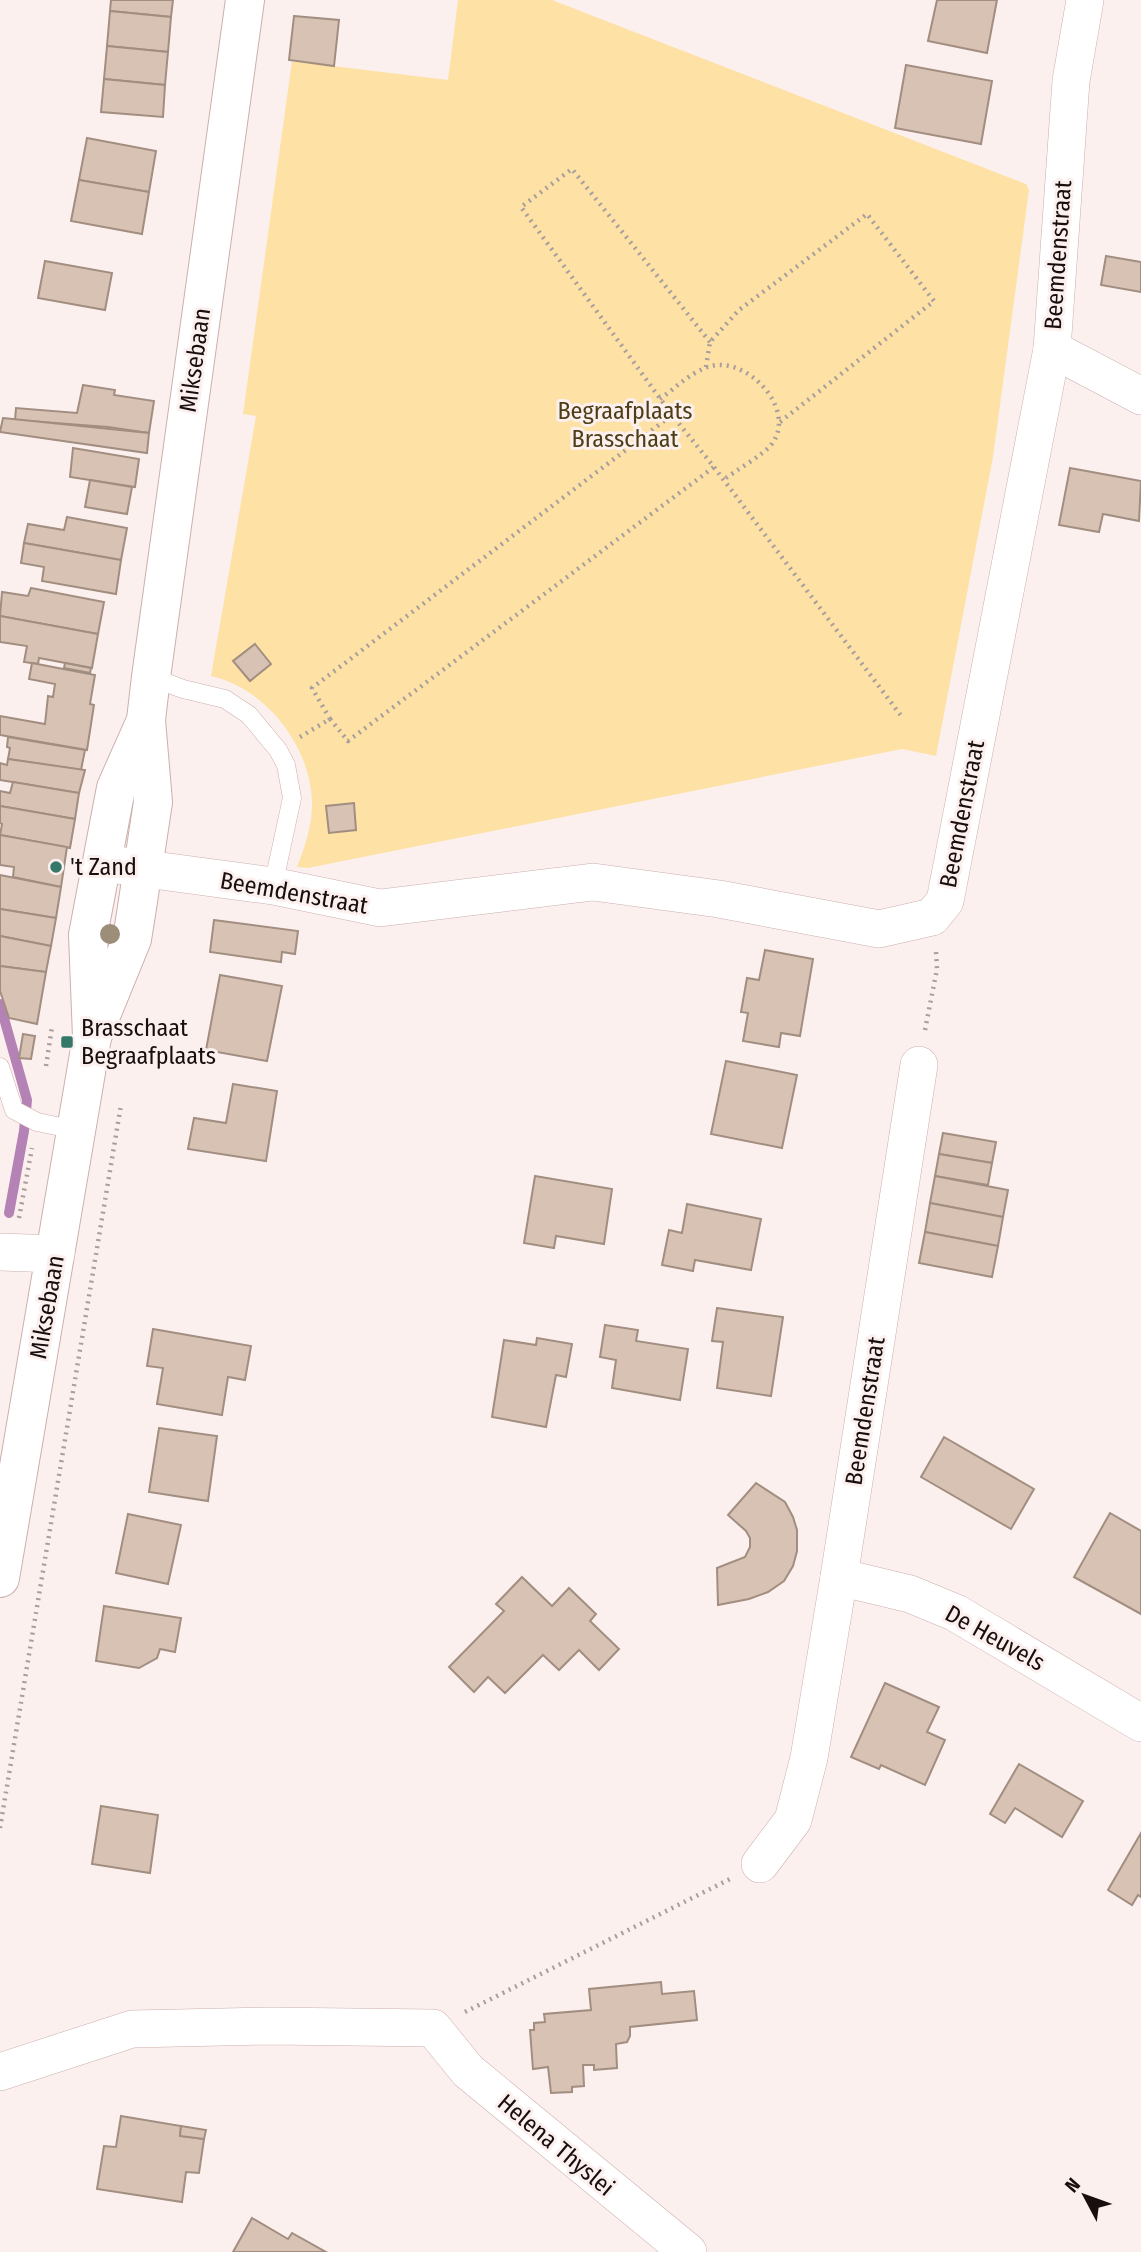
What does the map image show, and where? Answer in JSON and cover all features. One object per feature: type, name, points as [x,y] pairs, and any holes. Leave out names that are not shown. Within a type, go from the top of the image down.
[{"type":"street","name":"Miksebaan","points":[[0,1578],[92,1037],[131,939],[143,870],[153,802],[146,720],[151,677],[245,0]]},
{"type":"street","name":"Beemdenstraat","points":[[102,863],[272,886],[380,908],[593,882],[719,899],[879,929],[932,917],[945,901],[1052,349],[1071,81],[1085,0]]},
{"type":"street","points":[[1052,349],[1141,396]]},
{"type":"street","name":"Miksebaan","points":[[92,1037],[88,935],[116,788],[146,720]]},
{"type":"street","name":"Beemdenstraat","points":[[760,1864],[793,1820],[809,1758],[919,1065]]},
{"type":"street","points":[[0,1252],[56,1254]]},
{"type":"street","name":"De Heuvels","points":[[839,1577],[910,1594],[956,1613],[1141,1723]]},
{"type":"street","points":[[0,2072],[132,2029],[271,2026],[433,2028]]},
{"type":"street","name":"Helena Thyslei","points":[[433,2028],[468,2071],[688,2252]]},
{"type":"lane","points":[[151,677],[183,689],[225,699],[249,715],[278,750],[285,765],[292,798],[272,886]]},
{"type":"lane","points":[[0,1066],[14,1110],[37,1122],[76,1130]]},
{"type":"path","points":[[709,342],[572,169],[520,207],[660,399],[902,717]]},
{"type":"path","points":[[706,367],[709,342],[739,310],[867,214],[934,301],[780,422],[772,444],[723,480]]},
{"type":"path","points":[[660,399],[706,367],[735,366],[761,382],[774,402],[780,422]]},
{"type":"path","points":[[672,415],[312,688],[330,719],[348,741],[714,467]]},
{"type":"path","points":[[278,750],[330,719]]},
{"type":"path","points":[[919,1065],[937,969],[932,917]]},
{"type":"path","points":[[18,1219],[37,1122]]},
{"type":"path","points":[[0,1828],[99,1235]]},
{"type":"path","points":[[433,2028],[760,1864]]},
{"type":"green space","name":"Begraafplaats Brasschaat","points":[[458,0],[552,0],[1026,184],[1029,190],[993,457],[936,756],[902,749],[308,868],[297,867],[308,836],[312,804],[310,783],[295,742],[267,707],[250,693],[211,676],[256,416],[243,414],[292,61],[448,80]]},
{"type":"building","points":[[111,0],[173,0],[171,17],[110,11]]},
{"type":"building","points":[[937,0],[997,0],[987,53],[928,41]]},
{"type":"building","points":[[110,11],[171,17],[168,52],[107,46]]},
{"type":"building","points":[[294,16],[339,20],[334,66],[289,60]]},
{"type":"building","points":[[107,46],[168,52],[165,85],[104,79]]},
{"type":"building","points":[[906,65],[992,81],[981,144],[895,128]]},
{"type":"building","points":[[104,79],[165,85],[163,117],[101,112]]},
{"type":"building","points":[[87,138],[156,151],[149,192],[79,180]]},
{"type":"building","points":[[79,180],[149,192],[142,234],[71,221]]},
{"type":"building","points":[[1106,256],[1141,262],[1141,292],[1101,285]]},
{"type":"building","points":[[45,261],[112,273],[105,310],[38,298]]},
{"type":"building","points":[[83,385],[115,390],[114,395],[154,401],[149,433],[15,420],[16,408],[77,413]]},
{"type":"building","points":[[3,418],[149,433],[147,453],[0,432]]},
{"type":"building","points":[[73,448],[139,459],[135,487],[70,477]]},
{"type":"building","points":[[1070,468],[1141,481],[1139,521],[1103,514],[1099,532],[1059,525]]},
{"type":"building","points":[[90,480],[132,487],[127,514],[85,507]]},
{"type":"building","points":[[67,517],[127,528],[121,560],[24,543],[28,524],[64,530]]},
{"type":"building","points":[[24,543],[121,560],[116,594],[42,581],[44,567],[21,563]]},
{"type":"building","points":[[31,588],[104,602],[98,634],[0,616],[2,592],[28,596]]},
{"type":"building","points":[[0,616],[98,634],[92,668],[39,658],[38,664],[24,662],[27,646],[0,642]]},
{"type":"building","points":[[255,644],[271,664],[250,681],[233,661]]},
{"type":"building","points":[[32,663],[95,675],[90,704],[94,705],[87,750],[0,735],[0,716],[45,724],[48,696],[53,697],[55,684],[29,679]]},
{"type":"building","points":[[65,663],[91,668],[90,673],[64,668]]},
{"type":"building","points":[[8,737],[85,750],[81,770],[8,759]]},
{"type":"building","points":[[8,759],[85,770],[79,793],[0,780],[0,763],[7,765]]},
{"type":"building","points":[[13,782],[79,793],[75,819],[0,806],[0,791],[10,793]]},
{"type":"building","points":[[354,803],[356,830],[329,833],[326,806]]},
{"type":"building","points":[[0,806],[75,819],[70,848],[0,835]]},
{"type":"building","points":[[0,835],[67,847],[61,887],[13,877],[14,867],[0,865]]},
{"type":"building","points":[[0,875],[61,887],[56,918],[0,909]]},
{"type":"building","points":[[0,909],[56,918],[51,946],[0,936]]},
{"type":"building","points":[[214,920],[298,931],[295,954],[282,952],[281,962],[210,952]]},
{"type":"building","points":[[0,936],[51,946],[46,972],[0,966]]},
{"type":"building","points":[[765,950],[813,959],[800,1036],[781,1033],[779,1047],[743,1041],[748,1013],[741,1012],[747,978],[759,980]]},
{"type":"building","points":[[0,966],[46,972],[37,1024],[9,1018],[0,991]]},
{"type":"building","points":[[220,975],[282,986],[267,1061],[206,1050]]},
{"type":"building","points":[[23,1034],[35,1036],[31,1059],[19,1058]]},
{"type":"building","points":[[726,1061],[797,1075],[782,1148],[711,1134]]},
{"type":"building","points":[[233,1084],[277,1091],[266,1161],[188,1149],[194,1118],[226,1123]]},
{"type":"building","points":[[943,1133],[996,1142],[992,1163],[939,1154]]},
{"type":"building","points":[[939,1154],[992,1163],[988,1185],[935,1176]]},
{"type":"building","points":[[535,1176],[612,1189],[604,1244],[556,1236],[554,1248],[524,1243]]},
{"type":"building","points":[[935,1176],[1008,1190],[1003,1217],[930,1203]]},
{"type":"building","points":[[930,1203],[1003,1217],[998,1246],[925,1232]]},
{"type":"building","points":[[687,1204],[761,1219],[751,1270],[695,1260],[693,1271],[662,1265],[669,1230],[682,1233]]},
{"type":"building","points":[[925,1232],[998,1246],[992,1277],[919,1263]]},
{"type":"building","points":[[717,1308],[783,1317],[771,1396],[717,1388],[723,1342],[712,1341]]},
{"type":"building","points":[[605,1325],[638,1330],[636,1341],[688,1349],[680,1400],[612,1388],[616,1360],[600,1357]]},
{"type":"building","points":[[153,1329],[251,1346],[245,1380],[228,1377],[222,1415],[157,1404],[163,1368],[147,1366]]},
{"type":"building","points":[[537,1338],[572,1344],[566,1377],[556,1375],[546,1427],[492,1417],[504,1340],[536,1345]]},
{"type":"building","points":[[159,1428],[217,1436],[208,1501],[149,1492]]},
{"type":"building","points":[[944,1437],[1034,1489],[1011,1529],[921,1477]]},
{"type":"building","points":[[756,1483],[785,1502],[793,1517],[797,1530],[797,1551],[793,1566],[784,1581],[768,1592],[718,1605],[717,1568],[745,1557],[750,1547],[750,1538],[746,1531],[728,1515]]},
{"type":"building","points":[[1110,1513],[1141,1531],[1141,1614],[1074,1577]]},
{"type":"building","points":[[128,1514],[181,1525],[168,1584],[116,1573]]},
{"type":"building","points":[[522,1577],[552,1606],[569,1588],[596,1614],[590,1621],[619,1649],[599,1670],[579,1650],[559,1670],[543,1655],[505,1693],[488,1677],[474,1692],[449,1667],[504,1611],[496,1604]]},
{"type":"building","points":[[104,1606],[181,1618],[175,1652],[160,1649],[157,1658],[139,1668],[96,1661]]},
{"type":"building","points":[[885,1683],[939,1707],[927,1732],[945,1740],[925,1785],[881,1765],[879,1769],[851,1757]]},
{"type":"building","points":[[1019,1764],[1083,1801],[1062,1837],[1015,1808],[1005,1823],[990,1814]]},
{"type":"building","points":[[101,1806],[158,1815],[150,1873],[92,1864]]},
{"type":"building","points":[[1141,1833],[1141,1897],[1138,1895],[1132,1905],[1108,1890]]},
{"type":"building","points":[[661,1982],[662,1994],[694,1991],[697,2020],[630,2027],[627,2042],[616,2044],[617,2068],[594,2070],[594,2065],[583,2065],[584,2086],[572,2087],[572,2092],[551,2093],[548,2067],[533,2069],[530,2030],[534,2030],[534,2023],[545,2022],[544,2014],[591,2010],[589,1989]]},
{"type":"building","points":[[121,2116],[181,2126],[180,2136],[204,2139],[199,2173],[186,2172],[182,2202],[97,2189],[104,2146],[116,2147]]},
{"type":"building","points":[[181,2126],[206,2130],[204,2139],[180,2136]]},
{"type":"building","points":[[252,2218],[288,2239],[292,2233],[326,2252],[233,2252]]},
{"type":"waterway","points":[[0,1004],[27,1100],[9,1213]]},
{"type":"place","name":"'t Zand","points":[[56,867]]},
{"type":"place","name":"Brasschaat Begraafplaats","points":[[67,1042]]}]
